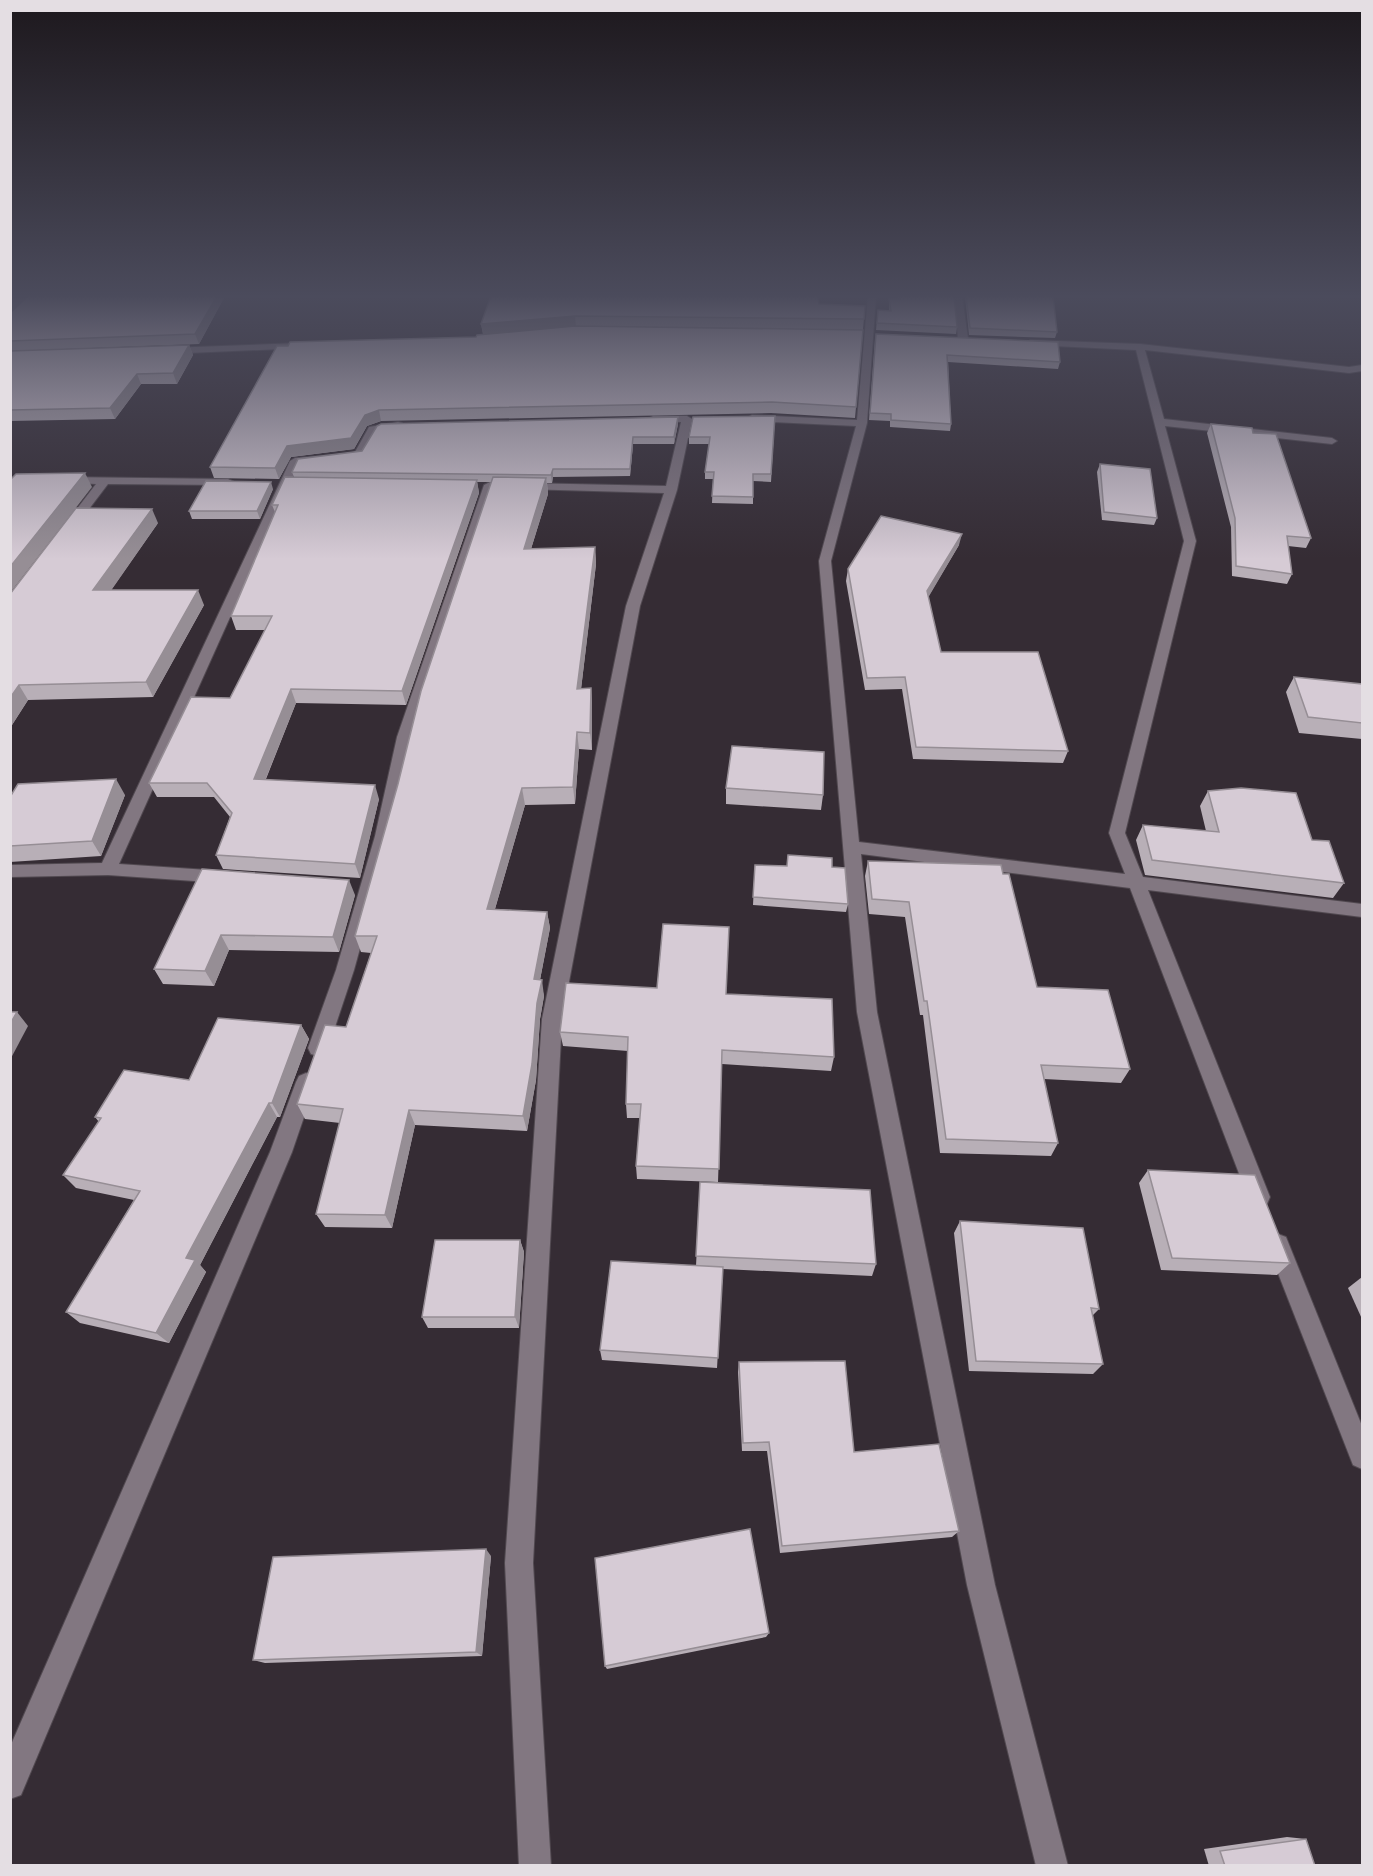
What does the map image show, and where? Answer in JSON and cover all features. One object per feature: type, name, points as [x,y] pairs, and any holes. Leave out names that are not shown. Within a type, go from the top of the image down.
[{"type":"street","points":[[866,384],[862,423],[825,561],[854,847],[867,1012],[981,1585],[1052,1866]]},
{"type":"street","points":[[1150,384],[1190,541],[1117,833],[1135,884],[1362,1456]]},
{"type":"street","points":[[535,1866],[519,1563],[552,1019],[633,606],[693,418],[628,420]]},
{"type":"street","points":[[735,418],[862,423]]},
{"type":"street","points":[[1160,422],[1332,441]]},
{"type":"street","points":[[108,869],[283,482],[295,461],[351,457],[359,454],[373,429],[381,426],[416,425]]},
{"type":"street","points":[[57,480],[235,482]]},
{"type":"street","points":[[64,535],[104,481]]},
{"type":"street","points":[[10,1784],[281,1152],[345,970],[363,886],[405,737],[496,485],[671,490]]},
{"type":"street","points":[[854,847],[1135,884],[1362,910]]},
{"type":"street","points":[[10,871],[108,869],[238,878]]},
{"type":"building","points":[[10,384],[129,384],[110,408],[10,410]]},
{"type":"building","points":[[256,384],[858,384],[856,407],[772,402],[379,410],[365,415],[351,438],[287,446],[275,468],[210,467]]},
{"type":"building","points":[[872,384],[949,384],[951,424],[891,420],[891,414],[870,413]]},
{"type":"building","points":[[775,416],[771,474],[753,474],[753,497],[712,496],[714,472],[705,472],[710,437],[689,437],[693,417]]},
{"type":"building","points":[[678,417],[674,437],[633,437],[630,469],[553,469],[551,475],[292,472],[298,459],[362,451],[377,426],[381,424]]},
{"type":"building","points":[[1211,424],[1252,428],[1253,433],[1276,434],[1311,538],[1287,536],[1292,574],[1236,566],[1235,518]]},
{"type":"building","points":[[1100,464],[1150,469],[1157,518],[1104,512]]},
{"type":"building","points":[[85,473],[10,567],[10,480],[16,474]]},
{"type":"building","points":[[285,477],[477,480],[402,691],[291,689],[254,779],[375,785],[355,864],[216,855],[232,813],[207,783],[149,783],[191,697],[230,698],[272,616],[231,616],[278,505],[272,505]]},
{"type":"building","points":[[493,477],[546,478],[524,549],[595,547],[577,689],[591,688],[590,733],[577,732],[573,787],[522,788],[487,909],[547,912],[534,979],[542,980],[523,1116],[409,1110],[385,1215],[316,1214],[343,1109],[297,1104],[325,1025],[346,1027],[377,936],[355,936],[398,784],[421,691]]},
{"type":"building","points":[[206,481],[271,482],[257,511],[189,511]]},
{"type":"building","points":[[76,508],[152,509],[93,590],[198,590],[146,682],[19,685],[10,698],[10,594]]},
{"type":"building","points":[[881,516],[962,534],[927,591],[941,652],[1038,652],[1068,751],[916,747],[905,677],[867,678],[848,569]]},
{"type":"building","points":[[1294,677],[1362,684],[1362,723],[1308,717]]},
{"type":"building","points":[[732,746],[824,752],[823,795],[726,788]]},
{"type":"building","points":[[116,779],[92,841],[10,846],[10,797],[18,784]]},
{"type":"building","points":[[1241,788],[1296,793],[1312,840],[1329,841],[1344,883],[1152,860],[1143,825],[1219,832],[1208,791]]},
{"type":"building","points":[[788,855],[832,858],[832,867],[845,868],[848,904],[753,897],[755,865],[787,866]]},
{"type":"building","points":[[868,861],[1001,865],[1003,874],[1009,874],[1037,987],[1108,990],[1130,1069],[1041,1065],[1058,1143],[946,1139],[927,1001],[924,1001],[909,902],[872,899]]},
{"type":"building","points":[[202,869],[349,880],[333,937],[221,935],[205,971],[154,969]]},
{"type":"building","points":[[663,924],[729,927],[726,994],[832,999],[834,1057],[722,1050],[719,1169],[636,1166],[641,1104],[626,1104],[628,1037],[560,1032],[566,983],[657,988]]},
{"type":"building","points":[[10,1012],[17,1012],[10,1024]]},
{"type":"building","points":[[218,1018],[301,1025],[272,1103],[269,1103],[186,1258],[195,1260],[156,1333],[66,1312],[140,1191],[63,1175],[101,1118],[95,1117],[124,1070],[189,1080]]},
{"type":"building","points":[[1148,1170],[1255,1175],[1290,1263],[1172,1258]]},
{"type":"building","points":[[700,1182],[870,1190],[876,1264],[696,1256]]},
{"type":"building","points":[[960,1221],[1083,1228],[1099,1309],[1091,1308],[1103,1364],[976,1361]]},
{"type":"building","points":[[435,1240],[520,1240],[515,1317],[422,1317]]},
{"type":"building","points":[[611,1261],[723,1267],[718,1358],[600,1350]]},
{"type":"building","points":[[845,1361],[854,1452],[939,1444],[959,1531],[782,1546],[769,1442],[743,1443],[739,1362]]},
{"type":"building","points":[[750,1529],[769,1633],[605,1666],[595,1558]]},
{"type":"building","points":[[486,1549],[476,1652],[253,1660],[273,1557]]},
{"type":"building","points":[[1306,1839],[1315,1866],[1225,1866],[1220,1851]]}]
